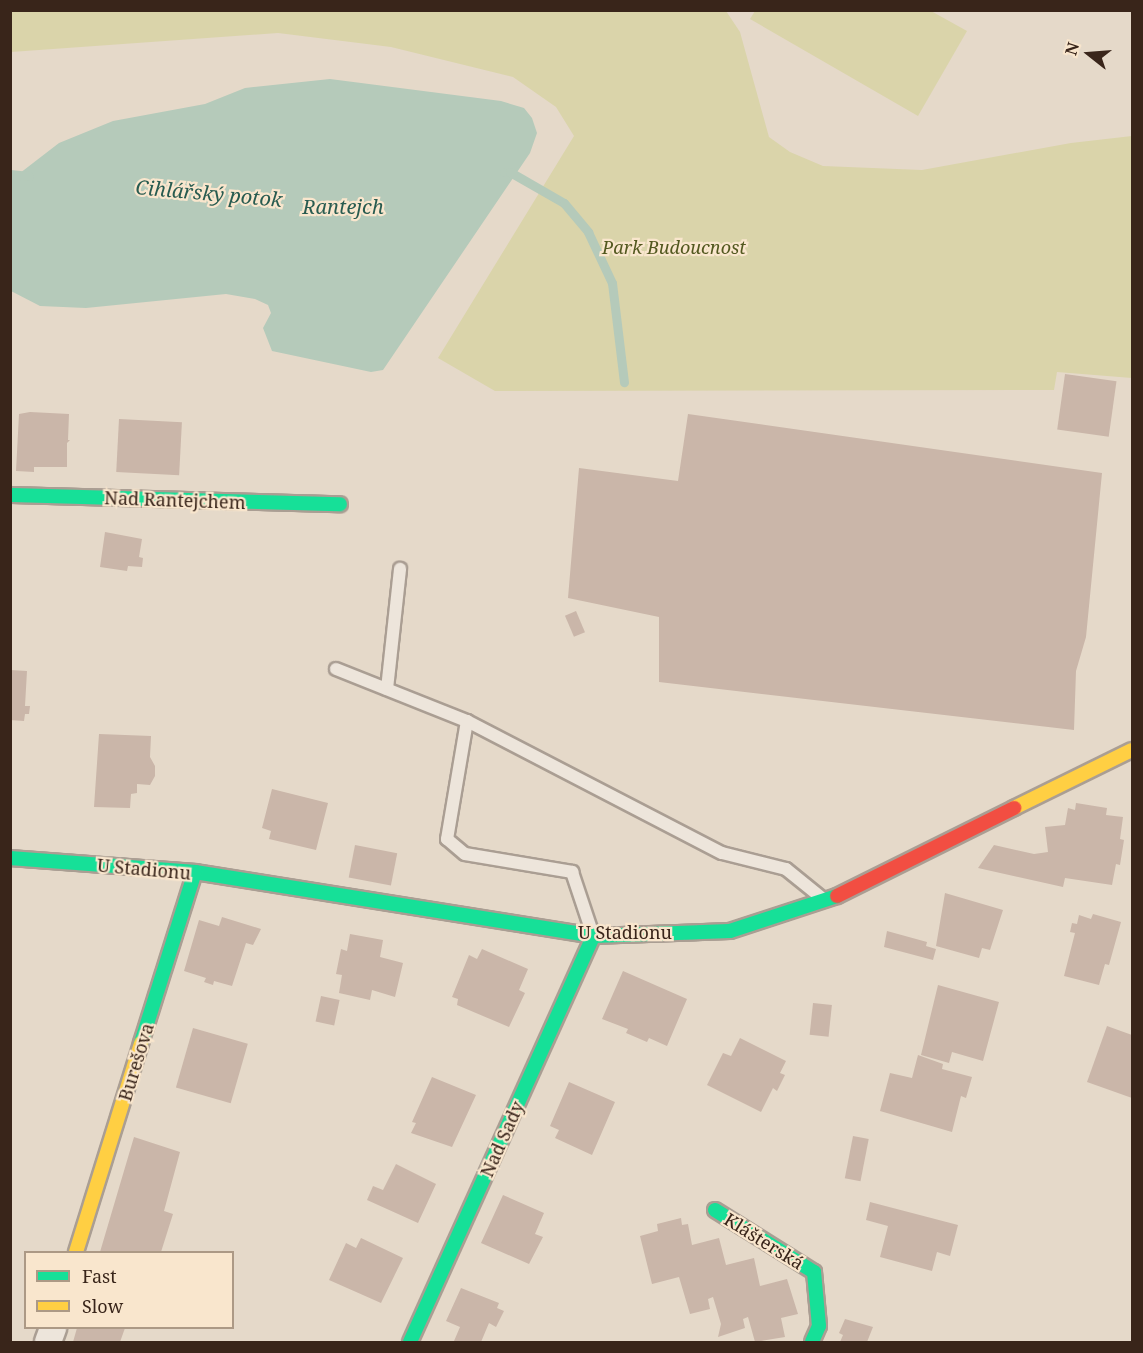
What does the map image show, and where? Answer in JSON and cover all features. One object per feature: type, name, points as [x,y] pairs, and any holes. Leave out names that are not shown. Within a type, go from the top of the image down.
[{"type":"street","name":"Nad Rantejchem","points":[[10,495],[340,504]]},
{"type":"street","name":"U Stadionu","points":[[10,858],[195,872],[593,936],[730,931],[827,902],[1132,750]]},
{"type":"street","name":"Burešova","points":[[76,1251],[195,872]]},
{"type":"street","name":"Nad Sady","points":[[410,1342],[593,936]]},
{"type":"street","name":"Klášterská","points":[[715,1210],[814,1272],[819,1326],[812,1342]]},
{"type":"lane","points":[[387,689],[400,569]]},
{"type":"lane","points":[[336,669],[467,721],[722,853],[786,869],[827,902]]},
{"type":"lane","points":[[467,721],[447,839],[465,854],[572,872],[593,936]]},
{"type":"green space","name":"Park Budoucnost","points":[[11,10],[726,11],[740,32],[769,137],[790,152],[823,166],[922,170],[1071,143],[1132,136],[1132,378],[1057,372],[1054,390],[495,391],[438,358],[574,136],[556,107],[513,77],[391,47],[278,33],[11,52]]},
{"type":"green space","points":[[755,11],[931,11],[967,31],[918,116],[750,19]]},
{"type":"water","name":"Rantejch","points":[[330,79],[501,101],[524,108],[532,118],[537,133],[530,153],[383,370],[371,372],[272,351],[263,328],[271,313],[268,305],[255,299],[226,294],[86,308],[40,306],[11,291],[11,180],[59,143],[113,121],[205,104],[245,88]]},
{"type":"building","points":[[1065,374],[1116,381],[1109,437],[1057,429]]},
{"type":"building","points":[[30,412],[69,414],[68,440],[70,440],[67,443],[67,467],[34,467],[34,472],[16,471],[19,414]]},
{"type":"building","points":[[688,414],[1102,473],[1086,637],[1076,671],[1074,730],[659,682],[659,617],[568,598],[579,468],[678,481]]},
{"type":"building","points":[[119,419],[182,422],[179,475],[116,472]]},
{"type":"building","points":[[105,532],[142,539],[139,557],[143,558],[142,567],[128,566],[127,571],[100,567]]},
{"type":"building","points":[[576,611],[585,632],[574,637],[565,616]]},
{"type":"building","points":[[10,670],[27,671],[25,706],[30,706],[29,714],[25,714],[24,721],[10,720]]},
{"type":"building","points":[[99,734],[151,736],[150,757],[155,766],[155,776],[150,785],[137,784],[137,793],[131,794],[130,808],[94,807]]},
{"type":"building","points":[[272,789],[328,803],[316,850],[269,839],[271,831],[262,828]]},
{"type":"building","points":[[1076,803],[1107,808],[1106,815],[1123,817],[1120,839],[1124,840],[1120,865],[1116,864],[1112,885],[1065,878],[1063,887],[978,868],[994,845],[1034,854],[1048,852],[1045,827],[1065,825],[1068,808],[1075,810]]},
{"type":"building","points":[[355,845],[397,853],[391,886],[349,877]]},
{"type":"building","points":[[945,893],[1003,910],[990,950],[982,948],[979,958],[936,946]]},
{"type":"building","points":[[1093,914],[1121,922],[1109,965],[1105,964],[1099,985],[1064,976],[1075,933],[1070,932],[1072,923],[1077,924],[1079,915],[1091,919]]},
{"type":"building","points":[[222,917],[261,929],[253,945],[246,943],[232,986],[214,981],[213,985],[204,982],[206,978],[184,971],[199,920],[219,926]]},
{"type":"building","points":[[887,931],[927,942],[926,946],[936,949],[933,960],[884,947]]},
{"type":"building","points":[[350,934],[383,940],[380,957],[403,963],[395,997],[372,990],[370,1000],[339,993],[342,975],[336,974],[341,949],[347,951]]},
{"type":"building","points":[[482,949],[528,969],[519,990],[525,993],[509,1027],[457,1005],[458,999],[452,997],[469,955],[477,959]]},
{"type":"building","points":[[623,971],[687,999],[667,1046],[649,1038],[647,1042],[626,1033],[628,1029],[602,1019]]},
{"type":"building","points":[[938,985],[999,1002],[983,1061],[952,1052],[949,1063],[921,1055]]},
{"type":"building","points":[[321,996],[340,1000],[334,1025],[316,1021]]},
{"type":"building","points":[[813,1003],[832,1005],[829,1037],[810,1035]]},
{"type":"building","points":[[1107,1026],[1132,1035],[1132,1098],[1087,1082]]},
{"type":"building","points":[[193,1028],[248,1044],[231,1103],[176,1088]]},
{"type":"building","points":[[740,1038],[786,1061],[780,1073],[785,1075],[777,1091],[773,1088],[761,1112],[707,1085],[723,1053],[731,1056]]},
{"type":"building","points":[[918,1055],[943,1064],[942,1069],[972,1077],[966,1098],[961,1096],[952,1132],[880,1111],[890,1073],[912,1078]]},
{"type":"building","points":[[432,1077],[476,1095],[452,1147],[411,1133],[416,1123],[412,1122]]},
{"type":"building","points":[[569,1082],[615,1102],[592,1155],[555,1138],[559,1130],[550,1126]]},
{"type":"building","points":[[853,1136],[869,1139],[861,1181],[845,1178]]},
{"type":"building","points":[[134,1137],[180,1152],[164,1211],[173,1214],[161,1251],[100,1251]]},
{"type":"building","points":[[396,1164],[436,1184],[418,1223],[367,1200],[373,1186],[383,1190]]},
{"type":"building","points":[[503,1195],[544,1213],[535,1234],[543,1237],[529,1264],[481,1243]]},
{"type":"building","points":[[870,1202],[958,1225],[950,1256],[937,1252],[932,1271],[880,1257],[888,1226],[866,1220]]},
{"type":"building","points":[[681,1218],[682,1225],[688,1224],[692,1245],[719,1238],[726,1265],[754,1258],[760,1286],[787,1279],[798,1314],[781,1318],[785,1337],[755,1342],[748,1317],[743,1319],[745,1328],[718,1337],[721,1324],[713,1297],[708,1299],[710,1309],[690,1314],[679,1277],[652,1284],[640,1236],[658,1231],[657,1224]]},
{"type":"building","points":[[361,1238],[403,1258],[381,1303],[329,1280],[346,1243],[356,1248]]},
{"type":"building","points":[[461,1288],[499,1303],[497,1308],[504,1311],[496,1327],[489,1323],[481,1342],[454,1341],[460,1327],[446,1321]]},
{"type":"building","points":[[845,1319],[873,1327],[867,1342],[840,1342],[843,1335],[839,1333]]},
{"type":"building","points":[[77,1329],[125,1329],[120,1342],[73,1342]]},
{"type":"waterway","name":"Cihlářský potok","points":[[504,172],[510,172],[564,203],[588,232],[612,283],[624,382]]},
{"type":"waterway","name":"Cihlářský potok","points":[[10,174],[29,176]]},
{"type":"traffic: fast","points":[[10,495],[340,504]]},
{"type":"traffic: fast","points":[[10,858],[195,872],[593,936],[730,931],[837,896]]},
{"type":"traffic: fast","points":[[141,1043],[195,872]]},
{"type":"traffic: fast","points":[[410,1342],[593,936]]},
{"type":"traffic: fast","points":[[715,1210],[814,1272],[819,1326],[812,1342]]},
{"type":"traffic: slow","points":[[1014,808],[1132,750]]},
{"type":"traffic: slow","points":[[76,1251],[141,1043]]},
{"type":"traffic: jam","points":[[837,896],[1014,808]]}]
